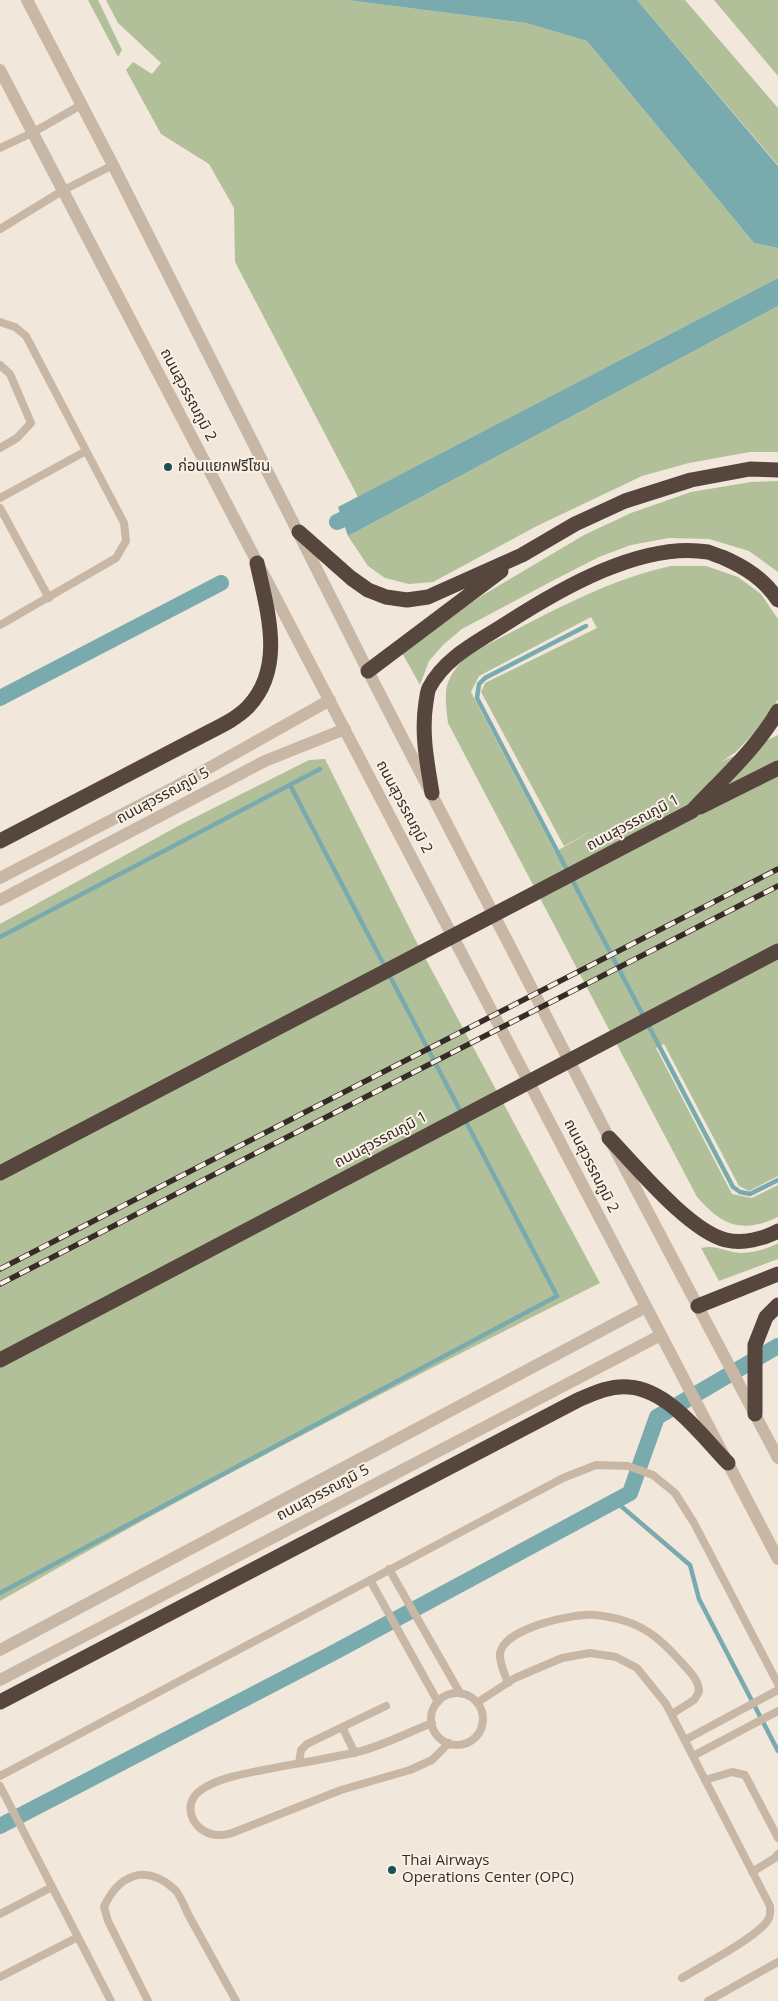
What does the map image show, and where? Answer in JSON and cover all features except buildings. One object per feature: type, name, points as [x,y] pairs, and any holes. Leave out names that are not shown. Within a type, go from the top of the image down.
[{"type":"highway","points":[[368,671],[522,555],[574,524],[625,501],[691,480],[750,469],[778,470]]},
{"type":"highway","points":[[298,532],[351,578],[368,590],[386,597],[407,600],[428,597],[522,555]]},
{"type":"highway","points":[[432,793],[423,736],[428,689],[442,670],[458,655],[560,590],[607,568],[638,559],[671,551],[708,552],[743,566],[769,587],[778,600]]},
{"type":"highway","points":[[0,841],[234,718],[248,706],[261,690],[270,667],[271,643],[268,618],[257,563]]},
{"type":"highway","points":[[692,811],[741,759],[778,711]]},
{"type":"highway","name":"ถนนสุวรรณภูมิ 1","points":[[0,1174],[692,811],[778,768]]},
{"type":"highway","name":"ถนนสุวรรณภูมิ 1","points":[[0,1360],[778,951]]},
{"type":"highway","points":[[609,1138],[672,1204],[700,1226],[725,1240],[738,1241],[766,1238],[778,1231]]},
{"type":"highway","points":[[698,1306],[778,1274]]},
{"type":"highway","points":[[755,1414],[755,1345],[766,1317],[778,1306]]},
{"type":"highway","points":[[0,1702],[598,1391],[629,1386],[659,1396],[673,1406],[728,1463]]},
{"type":"street","name":"ถนนสุวรรณภูมิ 2","points":[[27,0],[368,671],[609,1138],[778,1458]]},
{"type":"street","name":"ถนนสุวรรณภูมิ 2","points":[[0,70],[778,1559]]},
{"type":"street","name":"ถนนสุวรรณภูมิ 5","points":[[0,878],[175,787],[330,700]]},
{"type":"street","name":"ถนนสุวรรณภูมิ 5","points":[[0,900],[265,761],[345,729]]},
{"type":"street","name":"ถนนสุวรรณภูมิ 5","points":[[0,1650],[646,1306]]},
{"type":"street","name":"ถนนสุวรรณภูมิ 5","points":[[0,1680],[661,1336]]},
{"type":"lane","points":[[0,148],[32,133],[81,105]]},
{"type":"lane","points":[[0,229],[62,191],[112,166]]},
{"type":"lane","points":[[0,322],[15,327],[26,336],[124,522],[126,541],[116,558],[0,625]]},
{"type":"lane","points":[[0,365],[10,374],[31,424],[17,438],[0,448]]},
{"type":"lane","points":[[0,498],[86,451]]},
{"type":"lane","points":[[0,508],[49,598]]},
{"type":"lane","points":[[0,1776],[563,1478],[596,1465],[628,1466],[653,1476],[675,1494],[694,1522],[778,1684]]},
{"type":"lane","points":[[390,1569],[460,1693]]},
{"type":"lane","points":[[370,1580],[438,1702]]},
{"type":"lane","points":[[508,1682],[500,1655],[502,1648],[506,1642],[540,1624],[571,1616],[594,1615],[626,1621],[647,1630],[665,1644],[695,1679],[699,1692],[694,1700],[672,1714]]},
{"type":"lane","points":[[478,1702],[508,1682],[562,1658],[590,1653],[616,1657],[637,1668],[666,1704],[770,1906],[770,1916],[766,1923],[747,1939],[682,1978]]},
{"type":"lane","points":[[685,1740],[778,1690]]},
{"type":"lane","points":[[460,1693],[466,1694],[478,1702],[484,1718],[479,1734],[465,1744],[448,1744],[438,1736],[432,1723],[432,1716],[438,1702],[444,1697],[460,1693]]},
{"type":"lane","points":[[298,1763],[301,1750],[307,1744],[386,1706]]},
{"type":"lane","points":[[693,1756],[778,1711]]},
{"type":"lane","points":[[432,1723],[355,1753],[242,1774],[213,1783],[200,1790],[193,1797],[190,1806],[192,1820],[199,1828],[209,1833],[221,1836],[232,1833],[341,1790],[410,1770],[432,1760],[448,1744]]},
{"type":"lane","points":[[342,1727],[355,1753]]},
{"type":"lane","points":[[706,1780],[732,1772],[745,1775],[778,1838]]},
{"type":"lane","points":[[0,1786],[111,2001]]},
{"type":"lane","points":[[752,1872],[775,1858],[778,1854]]},
{"type":"lane","points":[[148,2001],[108,1921],[104,1908],[110,1893],[121,1882],[131,1876],[146,1875],[174,1888],[236,2001]]},
{"type":"lane","points":[[0,1914],[52,1887]]},
{"type":"lane","points":[[0,1977],[78,1937]]},
{"type":"lane","points":[[708,2001],[778,1962]]},
{"type":"green space","points":[[88,0],[98,0],[122,50],[118,57]]},
{"type":"green space","points":[[106,0],[347,0],[526,23],[587,41],[754,243],[778,248],[778,278],[358,497],[235,262],[234,208],[209,164],[161,134],[126,70],[133,62],[152,74],[161,63],[118,23]]},
{"type":"green space","points":[[637,0],[685,0],[778,108],[778,165]]},
{"type":"green space","points":[[714,0],[778,0],[778,76]]},
{"type":"green space","points":[[778,306],[778,452],[750,452],[689,463],[642,476],[537,526],[433,582],[409,584],[385,578],[368,566],[348,536]]},
{"type":"green space","points":[[778,481],[778,572],[749,551],[709,539],[669,538],[631,545],[599,557],[462,629],[444,644],[429,661],[420,685],[401,651],[483,595],[584,535],[631,513],[691,492],[751,482]]},
{"type":"green space","points":[[671,566],[706,566],[738,577],[761,594],[778,619],[778,699],[768,718],[736,752],[721,762],[778,735],[778,1176],[749,1191],[739,1186],[664,1044],[656,1048],[732,1194],[752,1198],[778,1185],[778,1217],[753,1225],[743,1226],[724,1221],[697,1197],[448,723],[447,686],[453,672],[467,655],[566,604],[592,592],[644,573]],"holes":[[[591,617],[597,628],[485,683],[481,692],[564,846],[597,828],[555,852],[471,692],[479,676]]]},
{"type":"green space","points":[[325,759],[415,939],[600,1283],[298,1438],[148,1518],[0,1601],[0,924],[180,825],[309,760]]},
{"type":"green space","points":[[778,1243],[778,1259],[719,1281],[701,1248],[711,1247],[745,1253],[765,1249]]},
{"type":"water","points":[[347,0],[637,0],[778,166],[778,248],[754,243],[587,41],[526,23]]},
{"type":"water","points":[[778,278],[778,306],[348,536],[338,507]]},
{"type":"waterway","points":[[337,522],[362,510]]},
{"type":"waterway","points":[[0,698],[221,583]]},
{"type":"waterway","points":[[586,626],[485,678],[479,684],[477,698],[733,1187],[740,1192],[750,1194],[778,1180]]},
{"type":"waterway","points":[[0,937],[320,769]]},
{"type":"waterway","points":[[0,1593],[557,1296],[290,785]]},
{"type":"waterway","points":[[0,1826],[333,1653],[630,1493],[657,1417],[778,1346]]},
{"type":"waterway","points":[[615,1501],[690,1565],[699,1599],[778,1751]]},
{"type":"railway","points":[[0,1269],[778,869]]},
{"type":"railway","points":[[0,1284],[778,886]]},
{"type":"place","name":"ก่อนแยกฟรีโซน","points":[[168,467]]},
{"type":"place","name":"Thai Airways Operations Center (OPC)","points":[[392,1870]]}]
